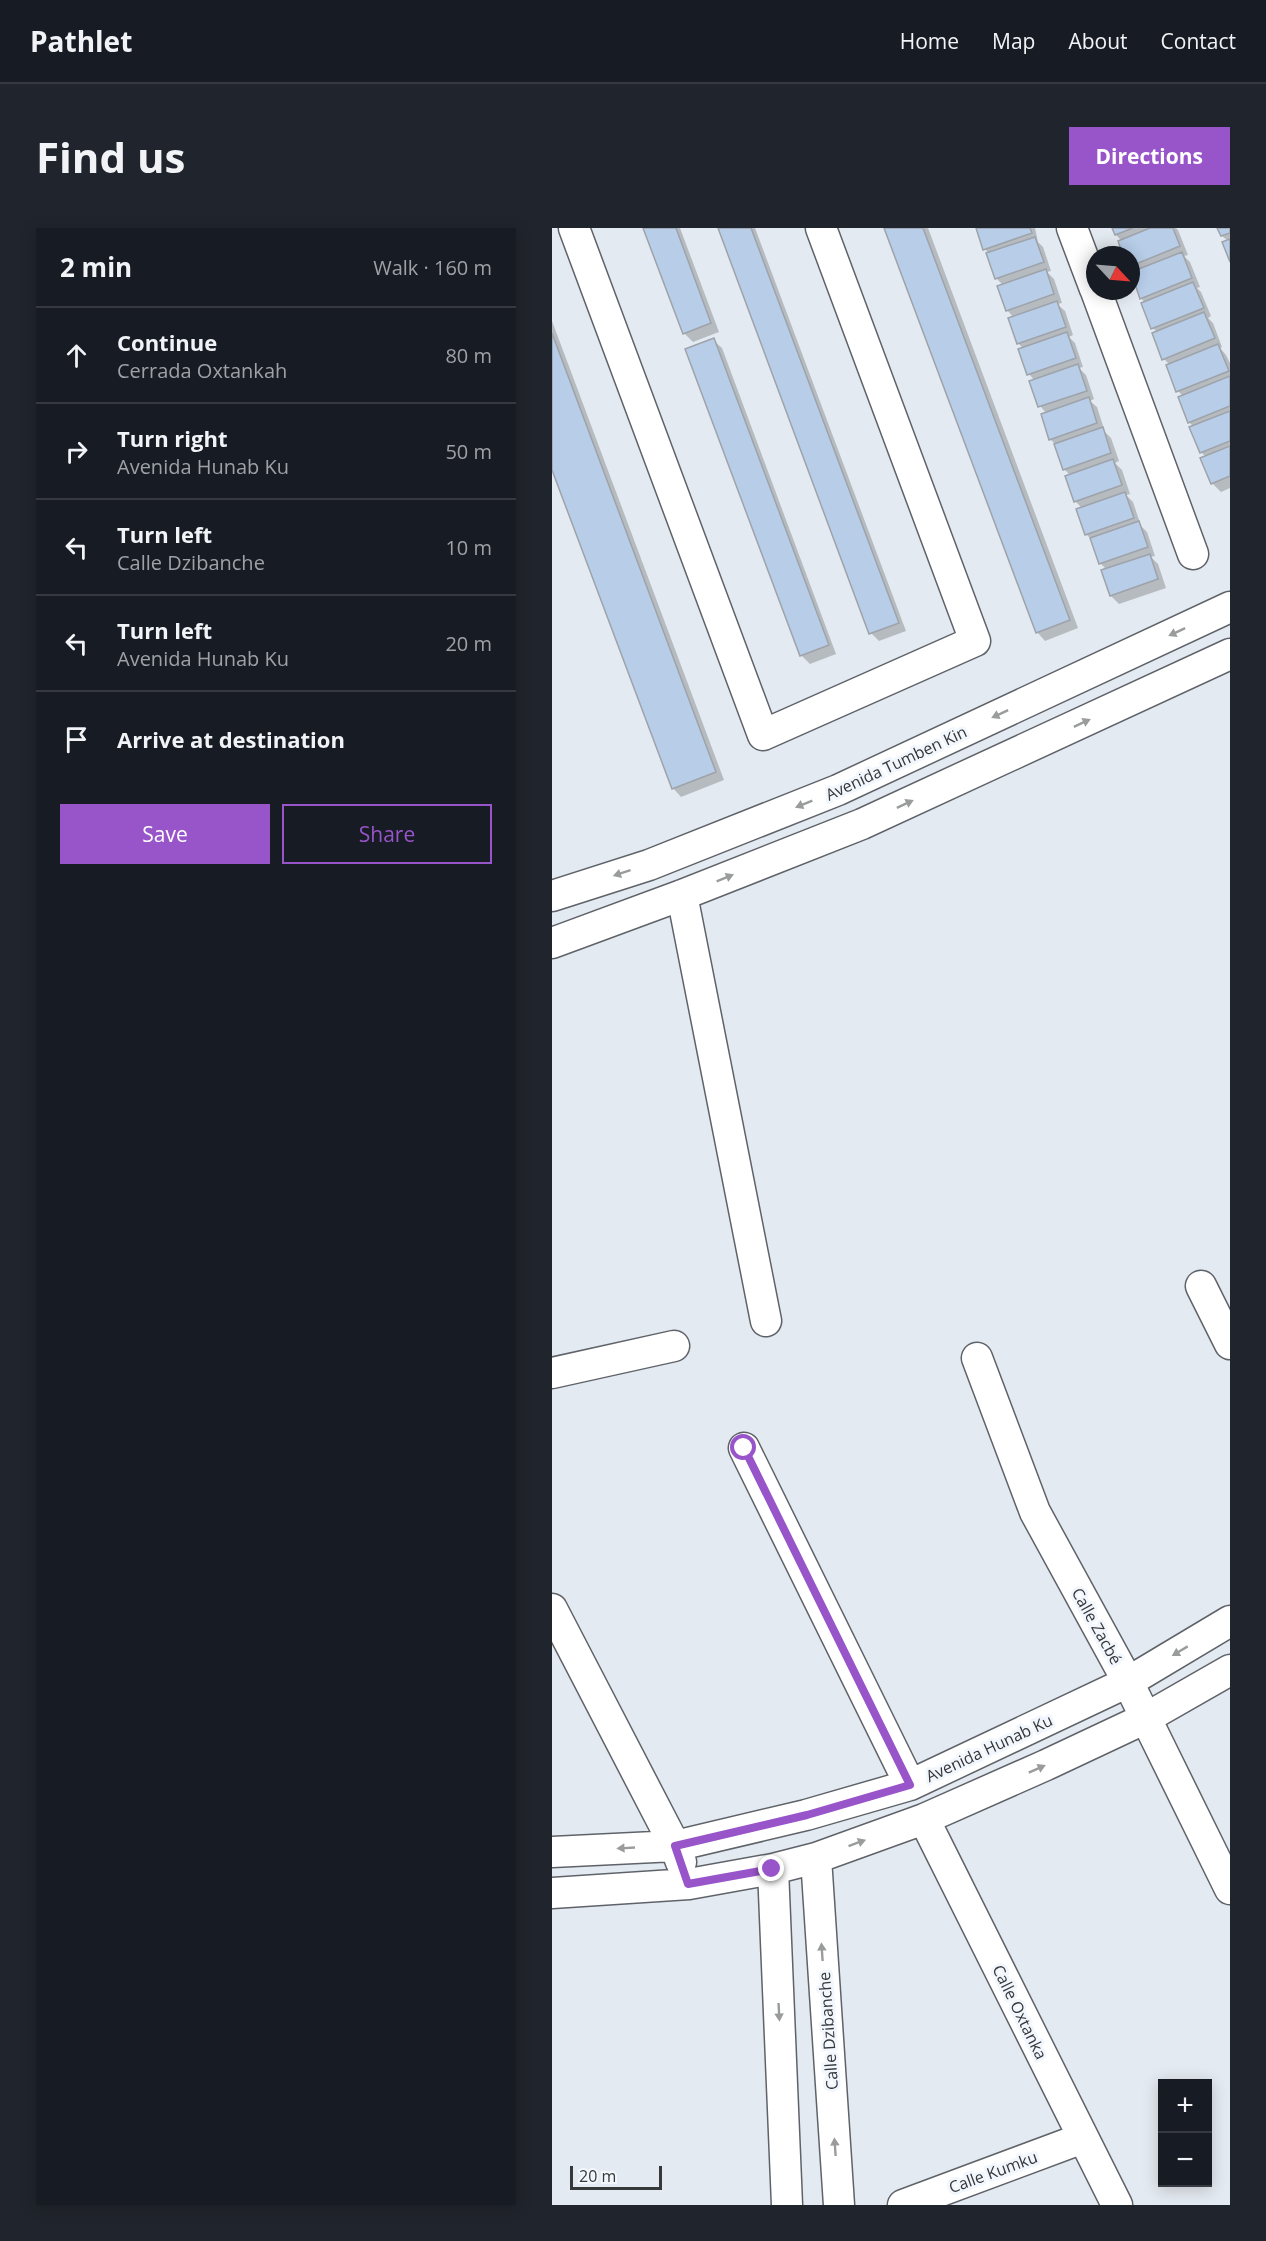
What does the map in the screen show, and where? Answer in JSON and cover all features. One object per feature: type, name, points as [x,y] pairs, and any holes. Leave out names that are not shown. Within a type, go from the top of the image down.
[{"type":"street","points":[[574,228],[763,735],[975,641],[821,228]]},
{"type":"street","points":[[1072,228],[1086,266]]},
{"type":"street","points":[[1099,300],[1193,554]]},
{"type":"street","name":"Avenida Tumben Kin","points":[[552,896],[649,865],[838,790],[1230,607]]},
{"type":"street","points":[[552,943],[862,824],[1230,654]]},
{"type":"street","points":[[682,895],[766,1321]]},
{"type":"street","points":[[1202,1286],[1230,1344]]},
{"type":"street","points":[[552,1373],[674,1346]]},
{"type":"street","name":"Calle Zacbé","points":[[977,1358],[1035,1512],[1128,1682],[1230,1888]]},
{"type":"street","points":[[744,1448],[910,1785]]},
{"type":"street","points":[[552,1609],[675,1846],[688,1884]]},
{"type":"street","name":"Avenida Hunab Ku","points":[[552,1852],[675,1846],[807,1815],[910,1785],[1128,1682],[1230,1621]]},
{"type":"street","points":[[552,1893],[688,1884],[772,1869],[816,1858],[924,1819],[1146,1719],[1230,1670]]},
{"type":"street","name":"Calle Oxtanka","points":[[924,1819],[1117,2205]]},
{"type":"street","name":"Calle Dzibanche","points":[[816,1858],[839,2205]]},
{"type":"street","points":[[772,1869],[787,2205]]},
{"type":"street","name":"Calle Kumku","points":[[903,2205],[1083,2138]]},
{"type":"building","points":[[643,228],[676,228],[711,323],[683,334]]},
{"type":"building","points":[[718,228],[751,228],[899,623],[869,634]]},
{"type":"building","points":[[884,228],[923,228],[1070,620],[1036,633]]},
{"type":"building","points":[[976,228],[1030,228],[1032,233],[983,250]]},
{"type":"building","points":[[1112,228],[1133,228],[1115,235]]},
{"type":"building","points":[[1150,228],[1173,228],[1180,246],[1140,262],[1140,246],[1120,246],[1118,241]]},
{"type":"building","points":[[1217,228],[1230,228],[1230,233],[1221,236]]},
{"type":"building","points":[[1035,237],[1044,262],[995,279],[986,253]]},
{"type":"building","points":[[1230,239],[1230,262],[1222,242]]},
{"type":"building","points":[[1182,252],[1192,278],[1140,299],[1140,268]]},
{"type":"building","points":[[1046,269],[1054,294],[1006,311],[997,286]]},
{"type":"building","points":[[1193,282],[1204,308],[1151,329],[1141,303]]},
{"type":"building","points":[[1057,301],[1066,327],[1017,344],[1008,318]]},
{"type":"building","points":[[1204,312],[1215,338],[1162,360],[1152,333]]},
{"type":"building","points":[[1067,332],[1076,358],[1027,375],[1018,349]]},
{"type":"building","points":[[552,333],[716,772],[672,789],[552,470]]},
{"type":"building","points":[[714,338],[829,645],[800,656],[685,349]]},
{"type":"building","points":[[1218,344],[1229,371],[1176,392],[1166,365]]},
{"type":"building","points":[[1078,364],[1087,391],[1038,407],[1029,381]]},
{"type":"building","points":[[1230,376],[1230,406],[1188,423],[1178,397]]},
{"type":"building","points":[[1089,397],[1097,423],[1049,440],[1041,414]]},
{"type":"building","points":[[1230,411],[1230,441],[1200,453],[1189,427]]},
{"type":"building","points":[[1103,427],[1111,453],[1063,470],[1054,444]]},
{"type":"building","points":[[1230,446],[1230,476],[1211,484],[1200,458]]},
{"type":"building","points":[[1113,459],[1122,485],[1074,502],[1065,476]]},
{"type":"building","points":[[1125,492],[1134,518],[1085,535],[1076,509]]},
{"type":"building","points":[[1139,521],[1148,547],[1099,564],[1090,538]]},
{"type":"building","points":[[1150,554],[1158,579],[1110,596],[1101,570]]},
{"type":"route","points":[[744,1448],[910,1785],[807,1815],[675,1846],[688,1884],[772,1869]]}]
